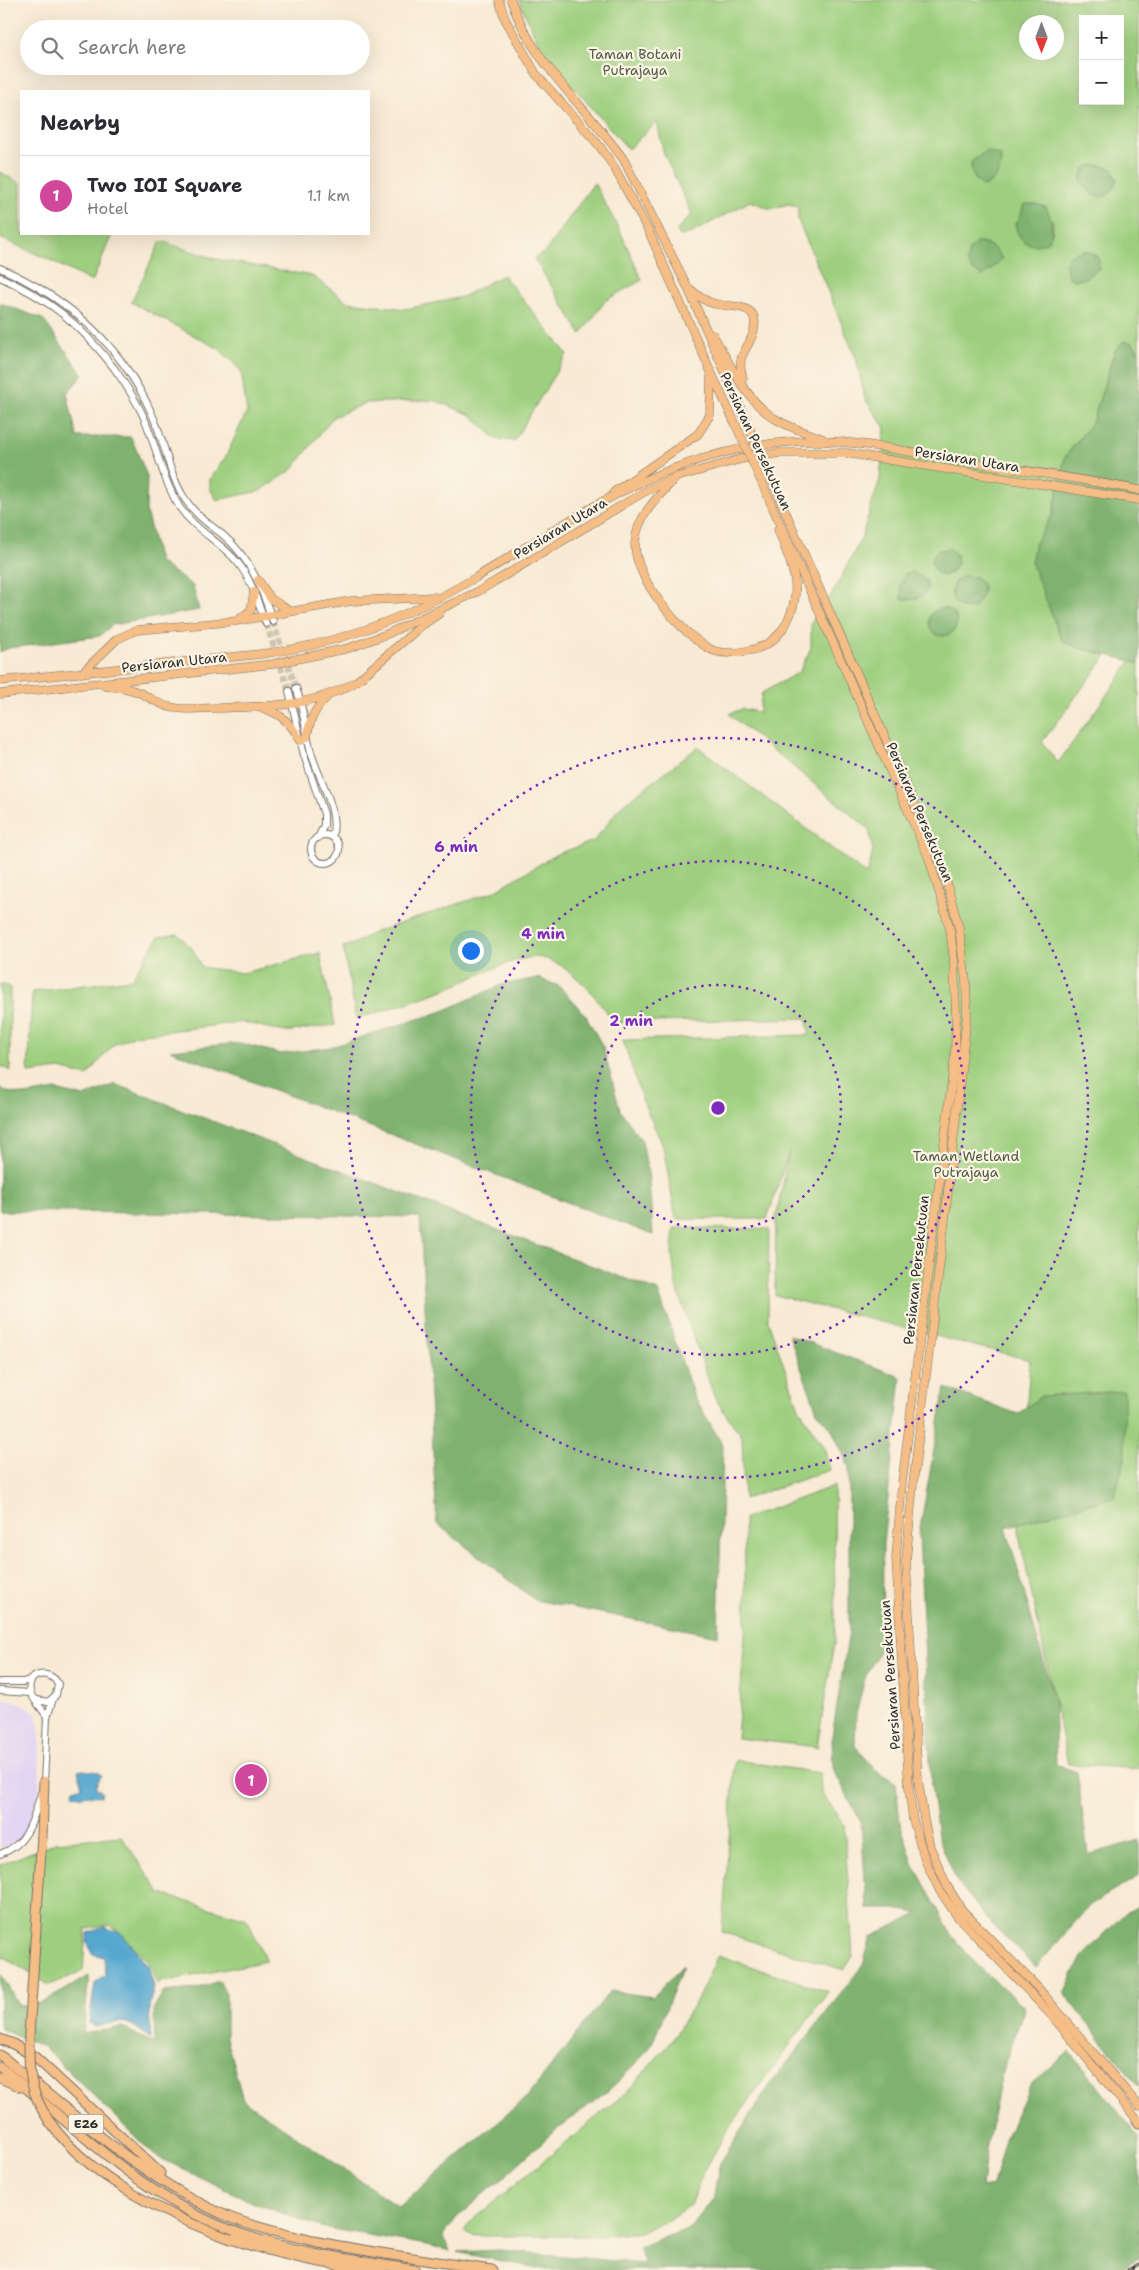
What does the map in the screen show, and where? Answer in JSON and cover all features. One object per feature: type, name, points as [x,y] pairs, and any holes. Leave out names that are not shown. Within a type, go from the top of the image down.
[{"type":"highway","points":[[44,1781],[28,2065],[36,2097],[57,2134],[90,2164],[152,2204],[176,2217],[230,2239],[283,2254],[363,2268],[411,2269]]},
{"type":"highway","points":[[0,2039],[17,2046],[35,2057],[176,2188]]},
{"type":"highway","name":"E26","points":[[0,2055],[129,2158],[176,2188],[228,2217],[280,2234],[367,2251],[492,2270]]},
{"type":"highway","name":"E26","points":[[0,2066],[128,2173],[177,2204],[228,2229],[281,2246],[411,2269]]},
{"type":"highway","points":[[0,2078],[30,2092]]},
{"type":"main road","name":"Persiaran Persekutuan","points":[[500,0],[505,19],[536,74],[598,144],[614,168],[649,232],[929,858],[950,929],[954,960],[956,1014],[953,1071],[902,1483],[896,1558],[909,1788],[913,1820],[925,1860],[940,1891],[967,1928],[1057,2015],[1139,2106]]},
{"type":"main road","name":"Persiaran Persekutuan","points":[[511,0],[516,16],[536,52],[624,160],[687,286],[841,640],[918,809],[947,884],[959,928],[966,982],[967,1014],[945,1219],[912,1484],[906,1561],[918,1779],[930,1847],[946,1886],[971,1920],[1015,1963],[1138,2122]]},
{"type":"main road","points":[[687,286],[705,301],[716,305],[742,307],[749,311],[754,318],[753,332],[741,353],[740,361],[742,377],[752,400]]},
{"type":"main road","points":[[696,307],[752,400],[772,417],[790,428],[828,442]]},
{"type":"main road","points":[[592,508],[698,434],[710,415],[712,396],[710,372]]},
{"type":"main road","name":"Persiaran Utara","points":[[0,681],[296,650],[343,638],[445,595],[592,508],[672,468],[703,458],[776,443],[828,442],[875,447],[1139,490]]},
{"type":"main road","name":"Persiaran Utara","points":[[0,694],[273,664],[350,648],[387,634],[479,591],[644,492],[677,477],[741,458],[779,453],[809,452],[874,456],[1100,492],[1139,500]]},
{"type":"main road","points":[[677,477],[654,501],[640,523],[636,544],[641,571],[663,604],[688,633],[712,650],[738,653],[759,649],[778,637],[790,617],[795,590],[794,575],[761,481]]},
{"type":"main road","points":[[258,580],[271,599],[290,611]]},
{"type":"main road","points":[[88,684],[124,687],[158,703],[179,709],[260,707],[297,703],[330,694],[357,681],[421,626],[479,591]]},
{"type":"main road","points":[[237,621],[251,610],[254,592]]},
{"type":"main road","points":[[82,673],[117,639],[126,633],[137,630],[268,619],[290,611],[351,601],[413,600],[445,595]]},
{"type":"main road","points":[[304,739],[310,719],[317,706],[330,694]]},
{"type":"main road","points":[[260,707],[284,718],[304,739]]},
{"type":"street","points":[[0,268],[46,291],[80,316],[96,332],[140,390],[153,415],[175,483],[186,501],[200,518],[223,535],[246,560],[258,580],[268,619]]},
{"type":"street","points":[[0,277],[60,310],[91,338],[134,394],[180,509],[196,526],[218,543],[238,563],[268,619]]},
{"type":"street","points":[[296,688],[304,739],[324,814],[324,825],[318,838],[312,845],[312,852],[318,861],[326,863],[335,860],[339,853],[337,842],[332,837],[318,838]]},
{"type":"street","points":[[289,691],[297,703]]},
{"type":"street","points":[[304,739],[334,820],[332,837]]},
{"type":"street","points":[[0,1682],[23,1682],[41,1674],[53,1676],[58,1688],[47,1717],[46,1768],[35,1818],[29,1830],[15,1846],[0,1854]]},
{"type":"street","points":[[32,1679],[29,1686],[30,1693],[37,1700],[47,1717]]},
{"type":"street","points":[[0,1691],[30,1693]]},
{"type":"street","points":[[37,1700],[48,1702],[53,1699]]},
{"type":"shaded area","points":[[0,1699],[23,1704],[36,1713],[40,1734],[39,1790],[36,1804],[25,1831],[17,1840],[0,1849]]},
{"type":"green space","points":[[519,0],[1139,0],[1139,352],[1133,343],[1115,350],[1093,421],[1065,457],[1053,514],[1035,544],[1083,649],[1107,655],[1042,742],[1058,763],[1131,661],[1139,664],[1139,1769],[1068,1764],[1018,1530],[1030,1360],[775,1295],[776,1218],[789,1152],[767,1219],[676,1219],[663,1146],[642,1099],[623,1040],[810,1035],[806,1018],[614,1023],[601,1004],[574,975],[553,962],[533,957],[508,963],[435,993],[356,1019],[343,947],[353,944],[375,932],[493,892],[557,854],[594,841],[621,806],[698,747],[867,875],[873,851],[869,829],[729,714],[742,709],[759,712],[762,693],[799,672],[811,648],[811,623],[834,591],[861,539],[880,479],[885,428],[865,399],[856,358],[798,220],[798,206],[788,204],[771,209],[750,201],[692,233],[680,236],[677,230],[692,214],[664,154],[657,122],[628,149],[541,50]],"holes":[[[1021,215],[1052,219],[1053,230],[1049,241],[1015,224]],[[976,243],[1002,259],[990,271]]]},
{"type":"green space","points":[[986,151],[1001,156],[1001,161],[995,179],[983,187],[974,176],[971,162]]},
{"type":"green space","points":[[1092,165],[1112,169],[1117,179],[1114,189],[1104,196],[1094,195],[1086,189],[1081,180],[1084,169]]},
{"type":"green space","points":[[0,172],[20,183],[20,235],[112,235],[92,282],[48,259],[0,238]]},
{"type":"green space","points":[[594,183],[621,233],[642,280],[606,300],[581,334],[534,258],[544,253]]},
{"type":"green space","points":[[1024,204],[1036,204],[1046,207],[1052,224],[1049,241],[1043,244],[1031,245],[1019,236],[1015,224],[1021,215]]},
{"type":"green space","points":[[161,241],[216,259],[312,276],[348,302],[406,309],[462,297],[503,275],[567,354],[514,441],[496,439],[471,415],[434,400],[366,403],[333,417],[292,470],[260,491],[217,500],[210,489],[210,478],[225,458],[247,412],[241,371],[219,349],[131,302]]},
{"type":"green space","points":[[976,243],[991,247],[997,251],[1002,259],[983,276],[972,270],[967,262],[969,250]]},
{"type":"green space","points":[[1083,250],[1091,252],[1099,259],[1099,269],[1083,279],[1073,280],[1068,276],[1065,264],[1070,255]]},
{"type":"green space","points":[[0,303],[43,319],[83,375],[67,393],[77,437],[131,437],[147,476],[146,511],[159,562],[193,586],[199,610],[112,625],[100,636],[9,648],[0,652]]},
{"type":"green space","points":[[1124,341],[1133,343],[1139,352],[1139,664],[1083,649],[1062,641],[1031,562],[1035,544],[1053,514],[1065,457],[1093,421],[1115,350]]},
{"type":"green space","points":[[949,548],[956,554],[957,564],[952,572],[942,576],[935,571],[931,560],[937,551]]},
{"type":"green space","points":[[912,572],[926,580],[928,589],[917,598],[910,600],[902,599],[900,586],[905,574]]},
{"type":"green space","points":[[964,576],[976,577],[982,584],[984,591],[973,609],[962,608],[954,603],[951,591],[955,581]]},
{"type":"green space","points":[[943,608],[953,612],[957,622],[953,632],[943,636],[933,632],[929,622],[933,612]]},
{"type":"green space","points":[[178,934],[192,948],[201,967],[243,973],[320,953],[335,1025],[285,1032],[243,1022],[135,1035],[113,1045],[87,1076],[60,1069],[28,1073],[32,992],[131,979],[159,937]]},
{"type":"green space","points":[[537,978],[559,986],[586,1016],[603,1047],[620,1110],[642,1141],[649,1179],[653,1235],[170,1050],[240,1043],[281,1054],[331,1047],[443,1011],[501,985]]},
{"type":"green space","points":[[0,984],[10,987],[10,1071],[0,1065]]},
{"type":"green space","points":[[115,1084],[658,1291],[694,1397],[723,1445],[718,1636],[535,1600],[437,1524],[420,1217],[0,1211],[0,1088],[7,1092],[25,1095],[56,1090],[84,1097]]},
{"type":"green space","points":[[674,1228],[769,1229],[768,1321],[799,1408],[825,1450],[830,1470],[744,1499],[742,1436],[714,1396],[676,1286],[672,1254]]},
{"type":"green space","points":[[789,1335],[901,1377],[883,1543],[882,1645],[865,1678],[856,1714],[855,1746],[876,1770],[896,1783],[900,1823],[913,1863],[952,1936],[979,1967],[1025,2007],[1003,2068],[986,2150],[982,2188],[993,2186],[1005,2139],[1031,2084],[1070,2051],[1139,2138],[1139,2258],[1117,2270],[547,2270],[457,2252],[500,2250],[645,2264],[638,2247],[690,2228],[713,2199],[720,2163],[770,2085],[863,1965],[871,1937],[918,1913],[893,1909],[867,1909],[861,1822],[833,1768],[832,1736],[849,1632],[849,1467],[831,1428],[818,1414]]},
{"type":"green space","points":[[945,1388],[1018,1414],[1041,1396],[1124,1391],[1125,1460],[1114,1497],[1006,1527],[1054,1699],[1056,1765],[1077,1772],[1088,1855],[1139,1840],[1139,1876],[1090,1905],[1036,1967],[990,1922],[956,1880],[938,1836],[931,1784],[919,1534]]},
{"type":"green space","points":[[834,1486],[835,1638],[817,1747],[737,1738],[746,1623],[744,1519]]},
{"type":"green space","points":[[735,1760],[820,1773],[821,1792],[844,1824],[853,1956],[844,1970],[722,1932]]},
{"type":"green space","points":[[121,1836],[161,1894],[247,1919],[266,1961],[157,1983],[147,1960],[111,1925],[86,1929],[83,1971],[49,1985],[0,1955],[0,1865],[56,1842]]},
{"type":"green space","points":[[1139,1906],[1139,2087],[1064,1993],[1082,1957],[1125,1913]]},
{"type":"green space","points":[[718,1955],[828,1992],[725,2134],[702,2175],[690,2205],[668,2220],[641,2232],[603,2236],[475,2236],[464,2232],[470,2222],[628,2091],[672,2040],[700,1994]]},
{"type":"green space","points":[[683,1966],[653,2042],[635,2065],[609,2090],[551,2134],[459,2215],[443,2235],[450,2251],[428,2245],[320,2227],[252,2202],[154,2155],[44,2047],[0,2029],[0,1973],[19,2006],[42,2003],[89,1976],[83,2034],[122,2027],[155,2044],[154,2008],[163,1992],[195,1989],[219,1981],[226,1994],[226,2038],[243,2100],[399,2207],[528,2096],[610,1991],[653,1997]]},
{"type":"water","points":[[78,1771],[98,1772],[102,1775],[96,1785],[96,1788],[102,1791],[101,1796],[87,1795],[82,1797],[73,1794],[74,1789],[82,1786]]},
{"type":"water","points":[[105,1927],[122,1934],[148,1966],[154,1987],[149,2006],[151,2039],[126,2023],[120,2022],[96,2027],[89,2023],[95,1983],[105,1975],[104,1957],[92,1954],[87,1942],[88,1933]]},
{"type":"tunnel","points":[[273,622],[296,688]]},
{"type":"tunnel","points":[[266,624],[289,691]]},
{"type":"railway","points":[[1128,2270],[1139,2264]]},
{"type":"place","name":"Two IOI Square","points":[[251,1780]]},
{"type":"park label","name":"Taman Botani Putrajaya","points":[[635,62]]},
{"type":"park label","name":"Taman Wetland Putrajaya","points":[[966,1164]]}]
